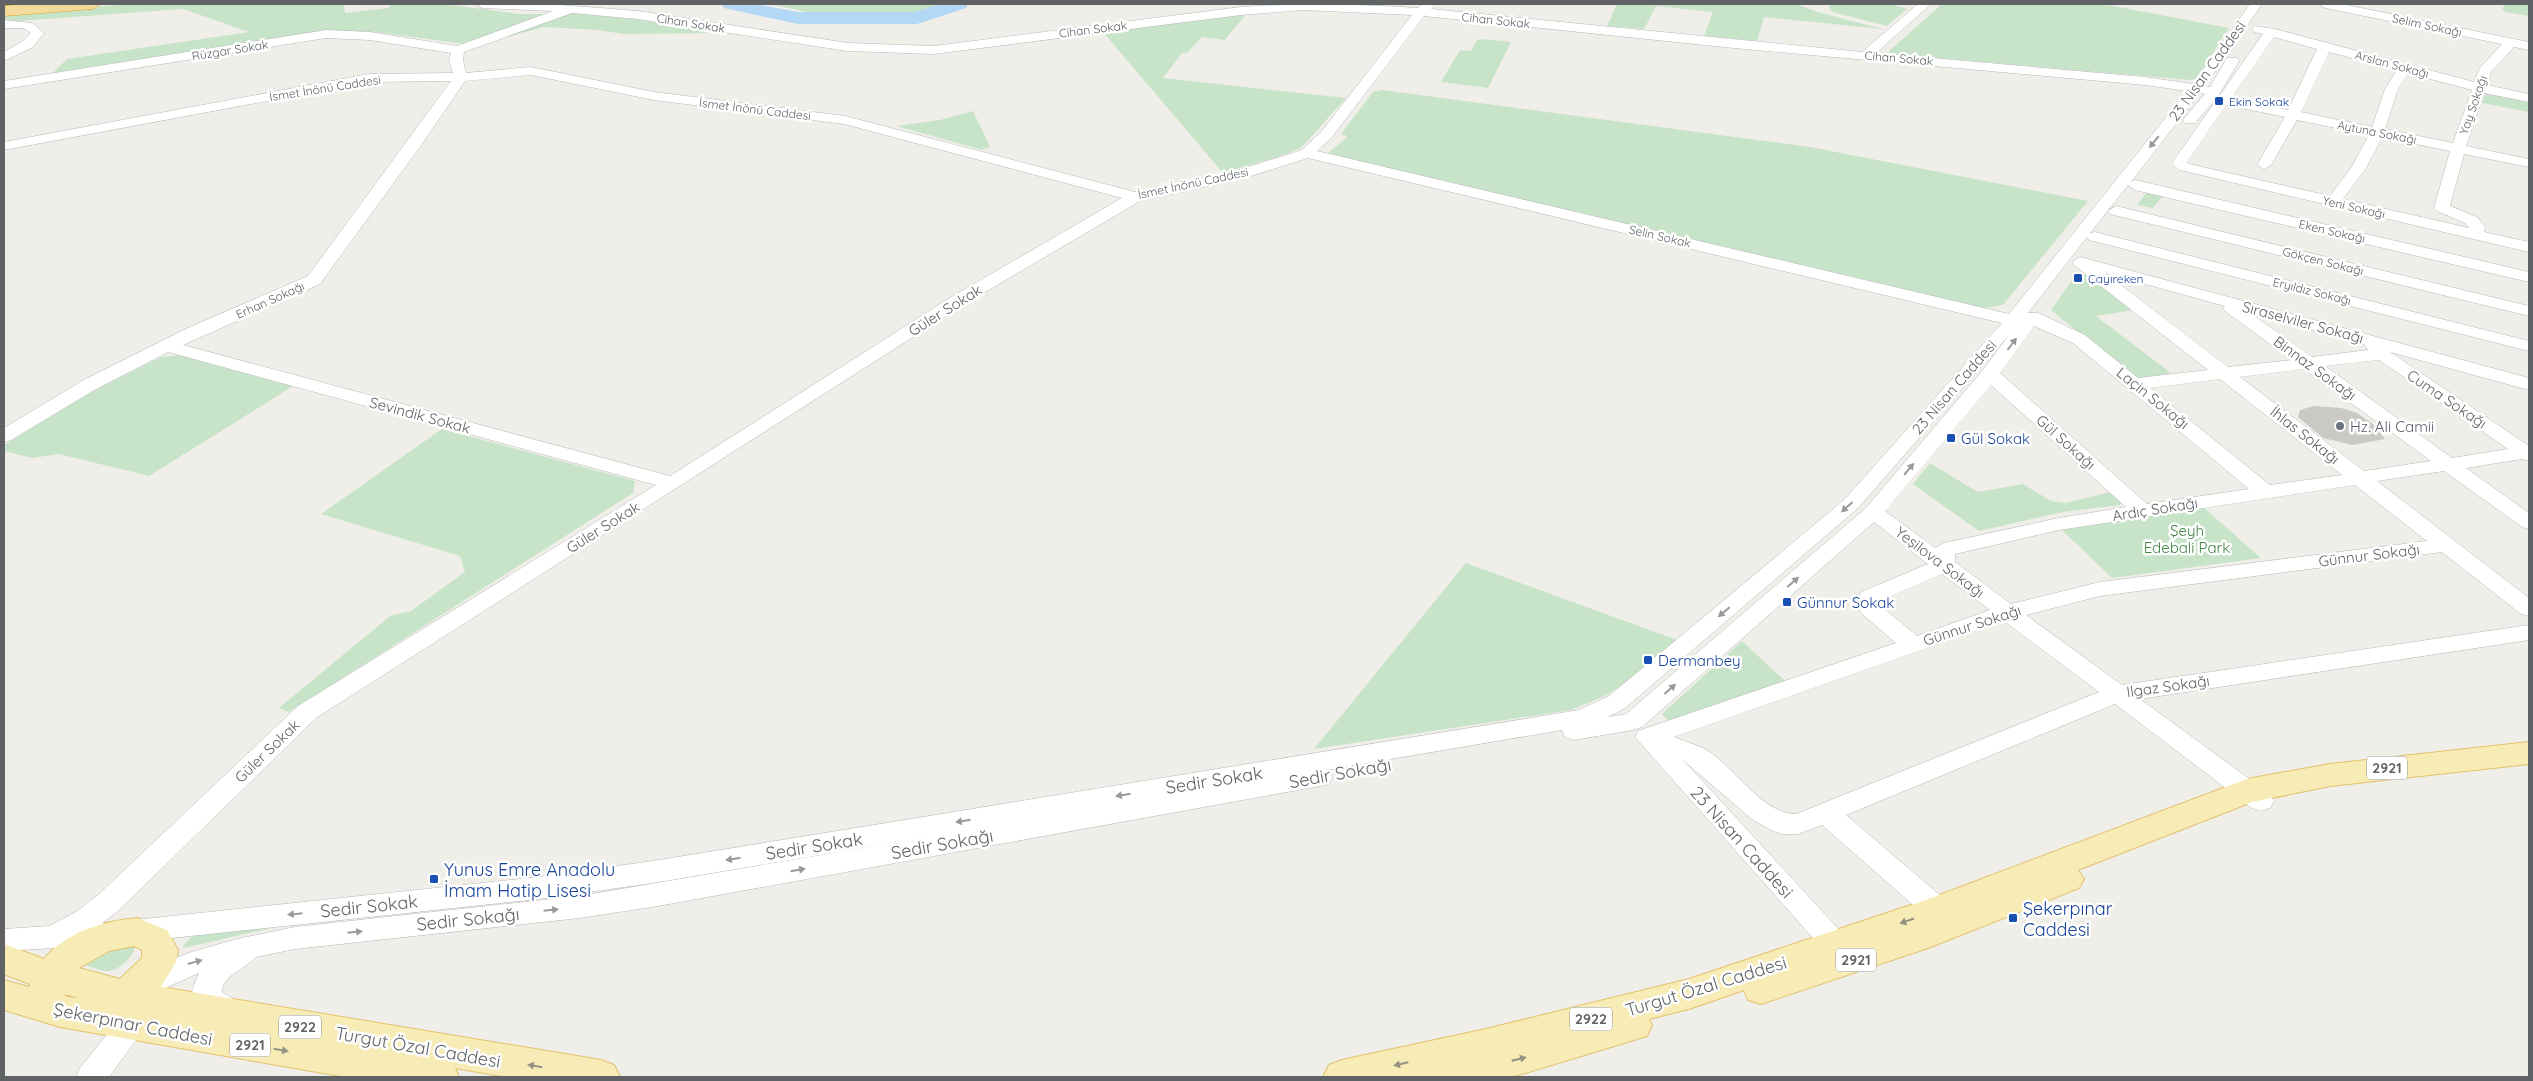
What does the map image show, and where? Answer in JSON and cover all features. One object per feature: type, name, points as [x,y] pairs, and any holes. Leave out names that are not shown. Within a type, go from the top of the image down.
[{"type":"highway","points":[[4,6],[26,4]]},
{"type":"highway","points":[[4,11],[92,4]]},
{"type":"main road","name":"2921","points":[[1844,954],[1938,910],[2254,796],[2330,775],[2529,753]]},
{"type":"main road","name":"2921","points":[[1437,1077],[1522,1058],[1844,954],[1951,927],[2201,822],[2254,796],[2529,764]]},
{"type":"main road","points":[[60,1012],[52,1007],[47,1000],[46,990],[55,972],[70,956],[87,945],[105,937],[115,918],[148,935],[156,941],[160,950],[158,960],[144,994]]},
{"type":"main road","name":"Turgut Özal Caddesi","points":[[1342,1077],[1486,1045],[1844,954]]},
{"type":"main road","name":"Turgut Özal Caddesi","points":[[4,958],[247,1018],[601,1077]]},
{"type":"main road","name":"Şekerpınar Caddesi","points":[[4,995],[60,1012],[144,994],[440,1077]]},
{"type":"street","name":"Cihan Sokak","points":[[482,4],[571,8],[638,15],[848,47],[934,50],[1304,6],[1425,8],[1734,44],[1866,55],[2212,94]]},
{"type":"street","points":[[1866,55],[1925,4]]},
{"type":"street","name":"23 Nisan Caddesi","points":[[1633,720],[1873,512],[1990,374],[2022,319],[2212,94],[2256,4]]},
{"type":"street","name":"23 Nisan Caddesi","points":[[1633,720],[1851,504],[2078,261],[2136,185],[2263,30],[2271,4]]},
{"type":"street","name":"Selim Sokağı","points":[[2325,4],[2400,15],[2529,46]]},
{"type":"street","name":"Cihan Sokak","points":[[458,50],[571,8]]},
{"type":"street","name":"İsmet İnönü Caddesi","points":[[4,146],[369,78],[461,76],[531,71],[654,96],[846,120],[1134,196],[1236,176],[1307,153],[1327,134],[1425,8]]},
{"type":"street","points":[[4,24],[25,24],[35,29],[38,33],[28,44],[4,57]]},
{"type":"street","name":"Arslan Sokağı","points":[[2263,30],[2480,88],[2529,98]]},
{"type":"street","name":"Rüzgar Sokak","points":[[4,85],[326,34],[370,36],[458,50]]},
{"type":"street","name":"Yay Sokağı","points":[[2476,235],[2478,227],[2471,220],[2442,208],[2458,148],[2485,71],[2510,42]]},
{"type":"street","points":[[2264,165],[2293,115],[2325,46]]},
{"type":"street","points":[[458,50],[456,60],[461,76]]},
{"type":"street","points":[[2333,202],[2354,176],[2378,132],[2394,79],[2405,68]]},
{"type":"street","name":"Erhan Sokağı","points":[[4,436],[88,386],[167,346],[314,280],[417,141],[461,76]]},
{"type":"street","name":"Aytuna Sokağı","points":[[2212,94],[2293,115],[2529,163]]},
{"type":"street","name":"Yeni Sokağı","points":[[2212,94],[2179,164],[2184,167],[2529,247]]},
{"type":"street","name":"Selin Sokak","points":[[1307,153],[2022,319]]},
{"type":"street","name":"Eken Sokağı","points":[[2136,185],[2529,277]]},
{"type":"street","points":[[2249,211],[2263,186]]},
{"type":"street","name":"Güler Sokak","points":[[115,918],[307,712],[673,483],[954,303],[1134,196]]},
{"type":"street","name":"Gökçen Sokağı","points":[[2116,211],[2529,311]]},
{"type":"street","name":"Eryıldız Sokağı","points":[[2095,237],[2529,346]]},
{"type":"street","name":"Sıraselviler Sokağı","points":[[2078,261],[2529,384]]},
{"type":"street","name":"İhlas Sokağı","points":[[2078,261],[2529,609]]},
{"type":"street","name":"Binnaz Sokağı","points":[[2222,300],[2529,523]]},
{"type":"street","name":"Laçin Sokağı","points":[[2022,319],[2079,339],[2266,492]]},
{"type":"street","name":"Cuma Sokağı","points":[[2367,340],[2382,354],[2528,453]]},
{"type":"street","name":"Sevindik Sokak","points":[[167,346],[673,483]]},
{"type":"street","points":[[2136,384],[2382,354]]},
{"type":"street","name":"Gül Sokağı","points":[[1990,374],[2141,510]]},
{"type":"street","name":"Ardıç Sokağı","points":[[1944,565],[1944,550],[2059,524],[2141,510],[2528,453]]},
{"type":"street","name":"Yeşilova Sokağı","points":[[1873,512],[2254,796]]},
{"type":"street","name":"Günnur Sokağı","points":[[1633,720],[1728,711],[1912,644],[2007,612],[2100,589],[2446,545]]},
{"type":"street","points":[[1912,644],[1870,609],[1869,597],[1944,565]]},
{"type":"street","name":"Ilgaz Sokağı","points":[[1633,720],[1695,755],[1762,813],[1782,824],[1798,824],[2117,694],[2529,633]]},
{"type":"street","name":"Sedir Sokak","points":[[115,918],[539,888],[653,872],[1584,718],[1633,720]]},
{"type":"street","name":"23 Nisan Caddesi","points":[[1633,720],[1844,954]]},
{"type":"street","name":"Sedir Sokağı","points":[[144,994],[184,965],[254,946],[294,938],[580,907],[658,895],[1633,720]]},
{"type":"street","points":[[1826,813],[1938,910]]},
{"type":"street","points":[[4,940],[83,935],[115,918]]},
{"type":"street","points":[[36,938],[68,929],[86,920],[115,918]]},
{"type":"street","points":[[55,972],[83,935]]},
{"type":"street","points":[[247,1018],[216,1006],[208,998],[207,987],[211,978],[233,959],[294,938]]},
{"type":"street","points":[[91,1077],[144,994]]},
{"type":"green space","points":[[128,4],[347,4],[344,6],[345,13],[388,8],[392,4],[444,4],[519,14],[552,14],[465,44],[376,32],[335,31],[51,75],[67,59],[249,32],[183,9],[4,22],[4,15]]},
{"type":"green space","points":[[769,4],[946,4],[914,14],[832,15]]},
{"type":"green space","points":[[1617,4],[1797,4],[1817,12],[1883,29],[1764,17],[1757,41],[1704,36],[1713,12],[1656,6],[1644,29],[1607,26]]},
{"type":"green space","points":[[1828,4],[1892,4],[1907,9],[1887,26],[1832,12]]},
{"type":"green space","points":[[1942,4],[2103,4],[2229,28],[2196,79],[2190,80],[1890,54],[1889,51]]},
{"type":"green space","points":[[2505,4],[2529,4],[2529,16],[2505,12],[2502,9]]},
{"type":"green space","points":[[571,13],[633,19],[724,33],[624,34],[597,30],[544,27],[475,46]]},
{"type":"green space","points":[[1246,14],[1225,40],[1202,37],[1187,53],[1182,53],[1163,78],[1346,98],[1301,148],[1275,158],[1223,173],[1103,32]]},
{"type":"green space","points":[[1477,40],[1511,42],[1488,88],[1441,82],[1460,50],[1471,51]]},
{"type":"green space","points":[[1382,90],[1810,147],[2088,201],[2003,305],[1985,308],[1327,154],[1347,137],[1341,134],[1373,92]]},
{"type":"green space","points":[[2485,94],[2529,102],[2529,112],[2482,103]]},
{"type":"green space","points":[[973,111],[990,147],[982,150],[897,126],[940,120]]},
{"type":"green space","points":[[2147,192],[2163,196],[2153,208],[2137,205]]},
{"type":"green space","points":[[2085,274],[2134,310],[2096,316],[2171,373],[2135,379],[2051,310],[2075,276]]},
{"type":"green space","points":[[181,355],[293,386],[149,476],[59,454],[32,458],[4,451],[4,445],[91,392],[161,357]]},
{"type":"green space","points":[[442,429],[635,481],[633,493],[289,712],[279,708],[390,616],[411,611],[465,572],[460,556],[321,514]]},
{"type":"green space","points":[[1930,463],[1978,492],[2023,484],[2051,501],[2066,503],[2111,492],[2123,501],[2120,505],[2063,512],[1979,531],[1913,484]]},
{"type":"green space","name":"Şeyh Edebali Park","points":[[2203,507],[2261,558],[2112,578],[2062,530]]},
{"type":"green space","points":[[1466,563],[1677,640],[1607,695],[1571,710],[1314,749]]},
{"type":"green space","points":[[1742,641],[1786,682],[1670,722],[1662,714]]},
{"type":"green space","points":[[293,923],[184,948],[183,946],[199,929]]},
{"type":"green space","points":[[136,945],[125,963],[110,971],[85,965],[89,954]]},
{"type":"building","name":"Hz. Ali Camii","points":[[2314,406],[2341,408],[2357,413],[2374,425],[2385,439],[2353,445],[2323,438],[2298,417],[2300,410]]},
{"type":"waterway","points":[[731,4],[798,18],[917,18],[959,4]]},
{"type":"place","name":"Ekin Sokak","points":[[2219,101]]},
{"type":"place","name":"Çayıreken","points":[[2078,278]]},
{"type":"place","name":"Hz. Ali Camii","points":[[2340,426]]},
{"type":"place","name":"Gül Sokak","points":[[1951,438]]},
{"type":"place","name":"Günnur Sokak","points":[[1787,602]]},
{"type":"place","name":"Dermanbey","points":[[1648,660]]},
{"type":"place","name":"Yunus Emre Anadolu İmam Hatip Lisesi","points":[[434,879]]},
{"type":"place","name":"Şekerpınar Caddesi","points":[[2013,918]]}]
